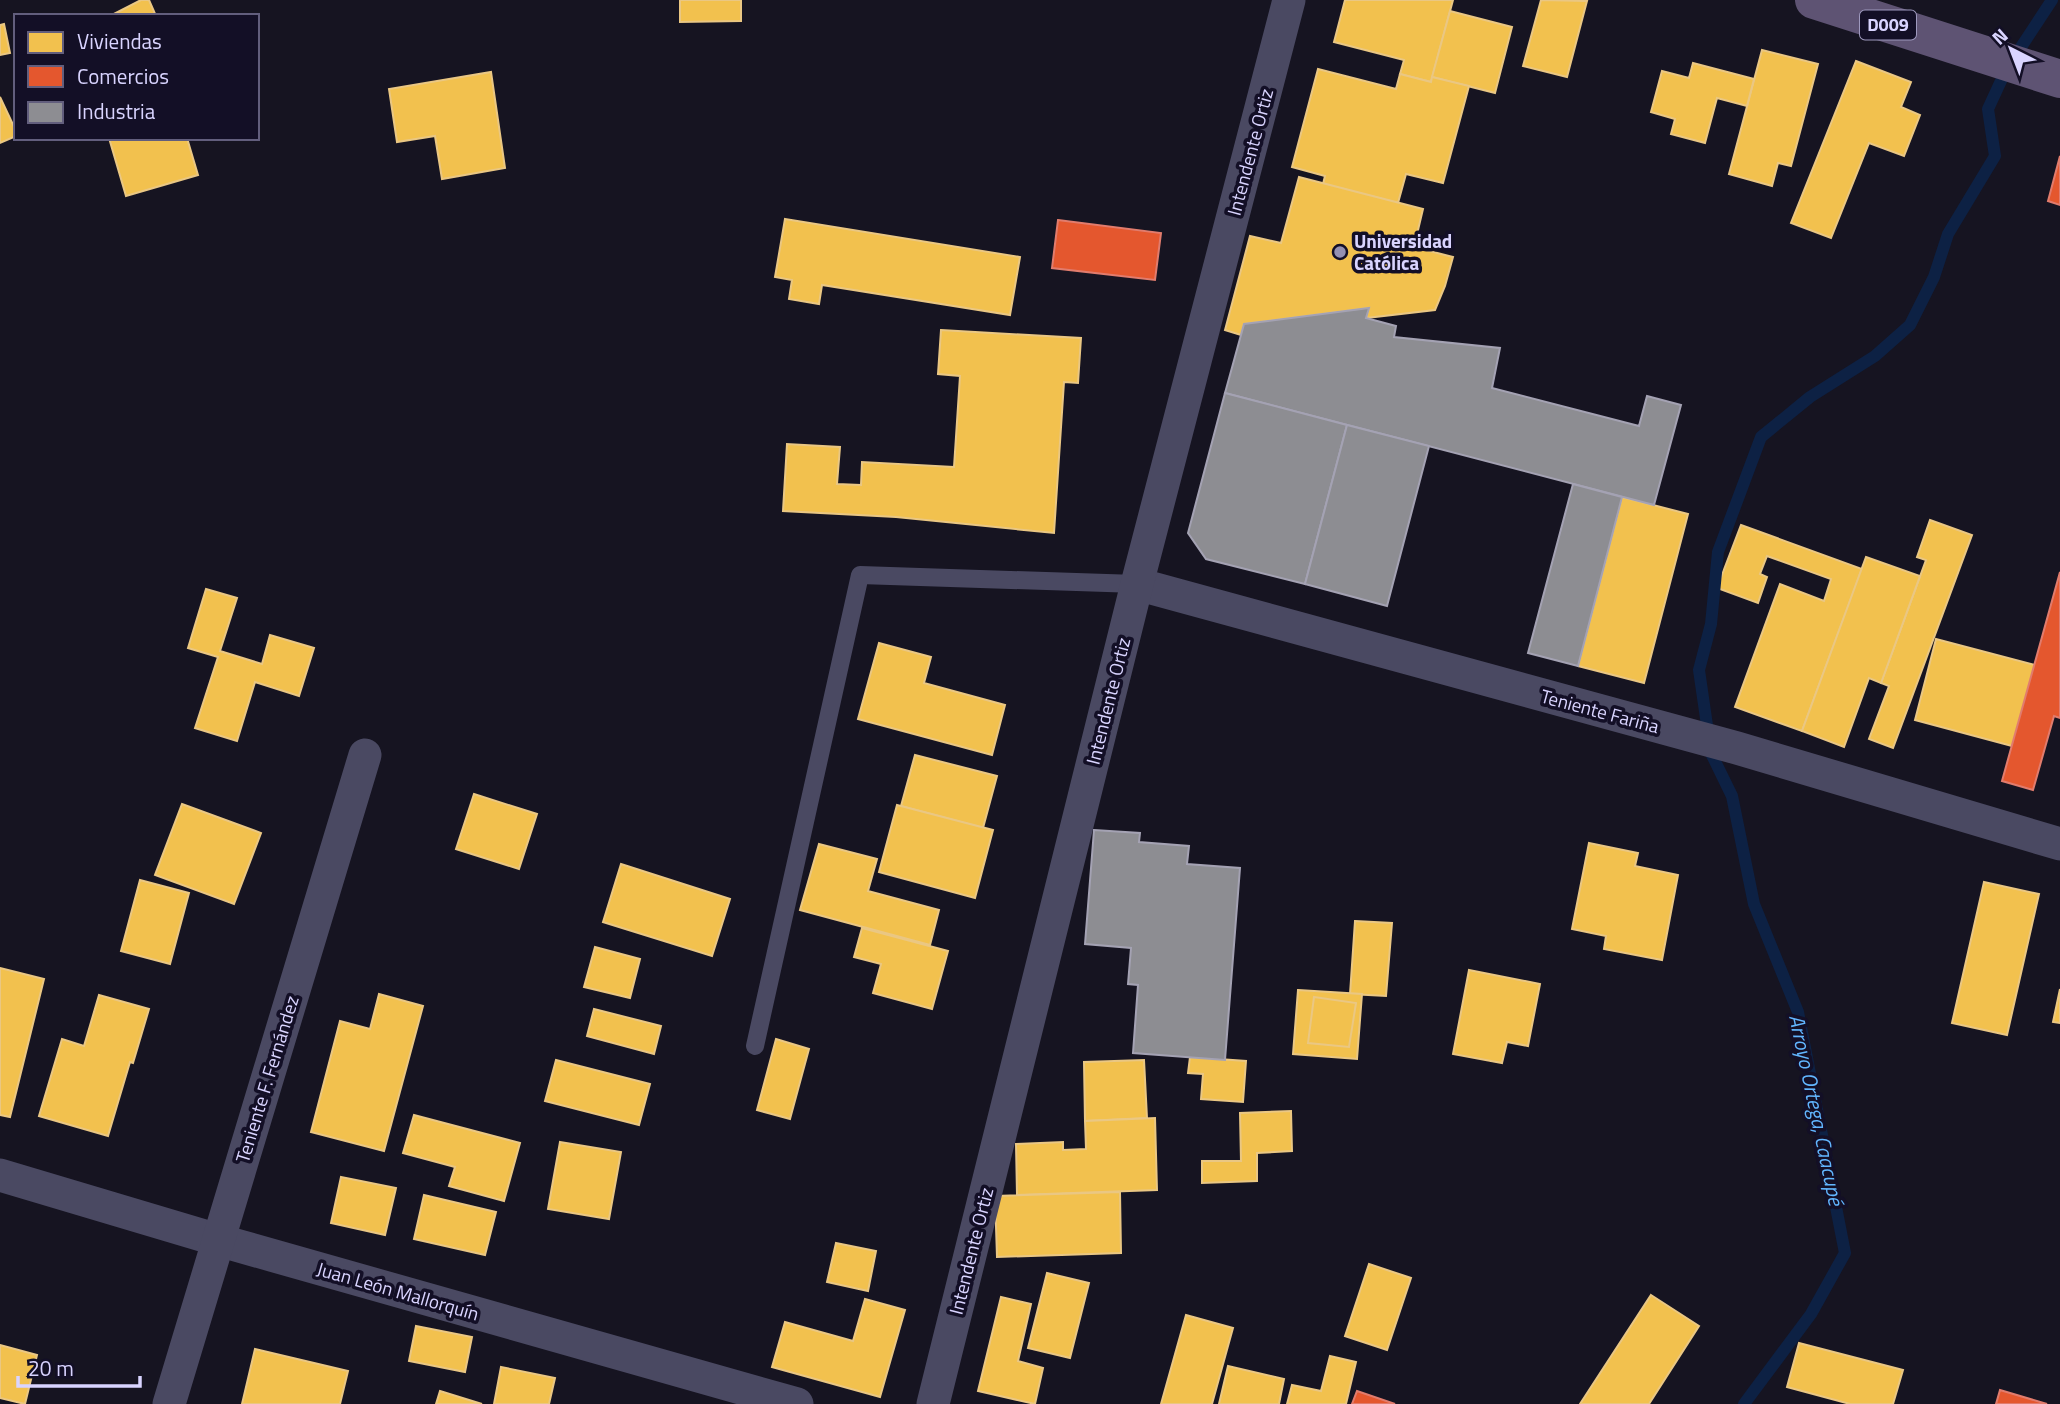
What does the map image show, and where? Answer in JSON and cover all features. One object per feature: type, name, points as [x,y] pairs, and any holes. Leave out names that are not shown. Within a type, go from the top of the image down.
[{"type":"main road","name":"D009","points":[[1814,0],[2058,78]]},
{"type":"street","name":"Intendente Ortiz","points":[[933,1404],[1138,584],[1289,0]]},
{"type":"street","name":"Teniente Fariña","points":[[1138,584],[1737,748],[2060,844]]},
{"type":"street","name":"Teniente F. Fernández","points":[[169,1404],[365,755]]},
{"type":"street","name":"Juan León Mallorquín","points":[[0,1175],[218,1241],[797,1404]]},
{"type":"lane","points":[[755,1046],[860,575],[1138,584]]},
{"type":"building: Viviendas","points":[[141,0],[149,0],[155,14],[114,14]]},
{"type":"building: Viviendas","points":[[680,0],[741,0],[741,21],[680,22]]},
{"type":"building: Viviendas","points":[[1345,0],[1453,0],[1431,82],[1400,74],[1404,60],[1334,42]]},
{"type":"building: Viviendas","points":[[1541,0],[1587,1],[1567,77],[1523,66]]},
{"type":"building: Viviendas","points":[[1450,11],[1512,27],[1495,93],[1432,77]]},
{"type":"building: Viviendas","points":[[4,24],[10,53],[0,55],[0,25]]},
{"type":"building: Viviendas","points":[[1762,50],[1818,64],[1791,166],[1778,163],[1772,186],[1729,174]]},
{"type":"building: Viviendas","points":[[1856,61],[1911,82],[1901,107],[1920,115],[1904,156],[1869,143],[1831,238],[1791,223]]},
{"type":"building: Viviendas","points":[[1693,63],[1754,79],[1747,106],[1717,98],[1705,143],[1671,134],[1675,119],[1651,112],[1662,71],[1689,78]]},
{"type":"building: Viviendas","points":[[1318,69],[1396,89],[1400,74],[1431,82],[1432,77],[1469,86],[1443,183],[1406,174],[1398,203],[1323,184],[1325,176],[1292,167]]},
{"type":"building: Viviendas","points":[[491,72],[505,168],[442,179],[435,136],[397,142],[389,89]]},
{"type":"building: Viviendas","points":[[0,97],[14,127],[14,137],[0,143]]},
{"type":"building: Viviendas","points":[[110,140],[188,140],[198,175],[126,196]]},
{"type":"building: Viviendas","name":"Universidad Católica","points":[[1299,177],[1423,209],[1414,247],[1453,257],[1435,310],[1366,318],[1369,308],[1244,324],[1241,335],[1225,330],[1250,236],[1281,243]]},
{"type":"building: Viviendas","points":[[785,219],[1020,257],[1010,315],[822,285],[819,304],[789,299],[792,280],[775,277]]},
{"type":"building: Viviendas","points":[[941,330],[1081,338],[1078,383],[1064,382],[1054,533],[896,517],[783,511],[787,444],[840,447],[837,484],[861,485],[862,462],[954,467],[960,376],[938,374]]},
{"type":"building: Viviendas","points":[[1622,497],[1688,514],[1644,683],[1578,666]]},
{"type":"building: Viviendas","points":[[1930,520],[1972,535],[1893,748],[1869,739],[1889,686],[1881,683],[1926,560],[1917,557]]},
{"type":"building: Viviendas","points":[[1741,525],[1862,569],[1802,731],[1735,707],[1780,584],[1824,601],[1831,579],[1767,556],[1760,574],[1767,577],[1758,603],[1717,588]]},
{"type":"building: Viviendas","points":[[1866,557],[1920,576],[1881,683],[1869,678],[1844,747],[1802,731]]},
{"type":"building: Viviendas","points":[[206,589],[237,598],[220,651],[262,664],[270,635],[314,648],[299,696],[255,682],[237,741],[195,728],[218,657],[188,648]]},
{"type":"building: Viviendas","points":[[1936,639],[2035,665],[2012,746],[1915,720]]},
{"type":"building: Viviendas","points":[[879,643],[931,657],[924,683],[1005,705],[992,755],[858,719]]},
{"type":"building: Viviendas","points":[[915,755],[997,776],[983,828],[901,806]]},
{"type":"building: Viviendas","points":[[474,794],[537,814],[519,869],[456,849]]},
{"type":"building: Viviendas","points":[[182,804],[261,833],[234,904],[155,875]]},
{"type":"building: Viviendas","points":[[897,805],[993,830],[975,898],[879,872]]},
{"type":"building: Viviendas","points":[[1589,843],[1638,853],[1635,866],[1678,875],[1662,960],[1604,949],[1606,936],[1572,929]]},
{"type":"building: Viviendas","points":[[819,844],[877,859],[868,891],[939,910],[930,945],[800,910]]},
{"type":"building: Viviendas","points":[[621,864],[730,899],[712,956],[603,922]]},
{"type":"building: Viviendas","points":[[140,880],[189,893],[170,964],[121,951]]},
{"type":"building: Viviendas","points":[[1984,882],[2039,894],[2007,1035],[1952,1023]]},
{"type":"building: Viviendas","points":[[1355,921],[1392,923],[1386,996],[1350,994]]},
{"type":"building: Viviendas","points":[[862,928],[948,951],[932,1009],[873,993],[881,964],[854,957]]},
{"type":"building: Viviendas","points":[[595,947],[640,959],[630,998],[584,987]]},
{"type":"building: Viviendas","points":[[0,968],[44,979],[10,1117],[0,1115]]},
{"type":"building: Viviendas","points":[[1469,970],[1540,984],[1528,1046],[1507,1042],[1502,1063],[1453,1054]]},
{"type":"building: Viviendas","points":[[2060,989],[2060,1023],[2053,1022]]},
{"type":"building: Viviendas","points":[[1298,990],[1362,994],[1357,1059],[1293,1054]]},
{"type":"building: Viviendas","points":[[379,994],[423,1006],[384,1151],[311,1132],[340,1021],[370,1029]]},
{"type":"building: Viviendas","points":[[99,995],[149,1009],[108,1136],[39,1116],[62,1039],[84,1046]]},
{"type":"building: Viviendas","points":[[1314,997],[1356,1003],[1349,1047],[1308,1043]]},
{"type":"building: Viviendas","points":[[594,1009],[661,1026],[654,1054],[587,1036]]},
{"type":"building: Viviendas","points":[[776,1039],[809,1049],[790,1119],[757,1110]]},
{"type":"building: Viviendas","points":[[1190,1057],[1246,1061],[1243,1102],[1201,1099],[1203,1074],[1188,1073]]},
{"type":"building: Viviendas","points":[[556,1060],[650,1084],[639,1125],[545,1101]]},
{"type":"building: Viviendas","points":[[1144,1060],[1147,1118],[1085,1121],[1084,1062]]},
{"type":"building: Viviendas","points":[[1291,1111],[1292,1151],[1257,1153],[1257,1181],[1202,1183],[1202,1161],[1241,1161],[1240,1113]]},
{"type":"building: Viviendas","points":[[414,1115],[520,1143],[504,1201],[449,1186],[455,1167],[403,1153]]},
{"type":"building: Viviendas","points":[[1155,1118],[1157,1190],[1017,1195],[1016,1144],[1063,1142],[1063,1150],[1086,1149],[1085,1121]]},
{"type":"building: Viviendas","points":[[560,1142],[621,1152],[609,1219],[548,1209]]},
{"type":"building: Viviendas","points":[[341,1177],[396,1188],[385,1235],[331,1223]]},
{"type":"building: Viviendas","points":[[1120,1192],[1121,1253],[997,1257],[995,1196]]},
{"type":"building: Viviendas","points":[[424,1195],[496,1212],[485,1255],[414,1239]]},
{"type":"building: Viviendas","points":[[836,1243],[876,1251],[868,1291],[827,1282]]},
{"type":"building: Viviendas","points":[[1369,1264],[1411,1278],[1387,1350],[1345,1336]]},
{"type":"building: Viviendas","points":[[1047,1273],[1089,1283],[1070,1358],[1028,1348]]},
{"type":"building: Viviendas","points":[[1651,1295],[1699,1326],[1649,1404],[1580,1404]]},
{"type":"building: Viviendas","points":[[1001,1297],[1031,1304],[1018,1361],[1043,1368],[1035,1404],[978,1391]]},
{"type":"building: Viviendas","points":[[865,1299],[905,1310],[880,1397],[772,1367],[785,1322],[853,1341]]},
{"type":"building: Viviendas","points":[[1186,1315],[1233,1328],[1212,1404],[1161,1404]]},
{"type":"building: Viviendas","points":[[416,1326],[472,1337],[465,1372],[409,1361]]},
{"type":"building: Viviendas","points":[[1799,1343],[1903,1370],[1893,1404],[1850,1404],[1787,1387]]},
{"type":"building: Viviendas","points":[[0,1345],[37,1355],[25,1404],[0,1398]]},
{"type":"building: Viviendas","points":[[255,1349],[348,1371],[340,1404],[242,1404]]},
{"type":"building: Viviendas","points":[[1330,1356],[1356,1362],[1346,1404],[1287,1404],[1292,1385],[1321,1391]]},
{"type":"building: Viviendas","points":[[1228,1366],[1284,1379],[1279,1404],[1219,1404]]},
{"type":"building: Viviendas","points":[[501,1367],[555,1378],[549,1404],[494,1404]]},
{"type":"building: Viviendas","points":[[440,1391],[482,1404],[436,1404]]},
{"type":"building: Comercios","points":[[2060,156],[2060,205],[2048,201]]},
{"type":"building: Comercios","points":[[1058,220],[1161,233],[1155,280],[1052,268]]},
{"type":"building: Comercios","points":[[2060,572],[2060,718],[2054,716],[2033,790],[2002,781]]},
{"type":"building: Comercios","points":[[2000,1390],[2047,1404],[1996,1404]]},
{"type":"building: Comercios","points":[[1357,1391],[1395,1404],[1352,1404]]},
{"type":"building: Industria","points":[[1369,308],[1366,318],[1396,326],[1394,337],[1500,348],[1492,388],[1639,426],[1647,396],[1681,405],[1654,505],[1225,393],[1244,324]]},
{"type":"building: Industria","points":[[1225,393],[1347,425],[1305,584],[1206,559],[1188,533]]},
{"type":"building: Industria","points":[[1347,425],[1429,446],[1387,606],[1305,584]]},
{"type":"building: Industria","points":[[1573,484],[1622,497],[1578,666],[1528,653]]},
{"type":"building: Industria","points":[[1094,830],[1140,833],[1139,842],[1189,846],[1187,864],[1240,868],[1225,1060],[1133,1053],[1138,985],[1128,984],[1131,948],[1085,944]]},
{"type":"waterway","name":"Arroyo Ortega, Caacupé","points":[[1744,1404],[1811,1314],[1845,1253],[1798,1012],[1754,904],[1732,796],[1711,753],[1699,670],[1711,624],[1718,552],[1761,437],[1810,397],[1875,356],[1910,325],[1934,277],[1948,234],[1995,156],[1988,109],[2006,70],[2052,0]]},
{"type":"place","name":"Universidad Católica","points":[[1340,252]]}]
